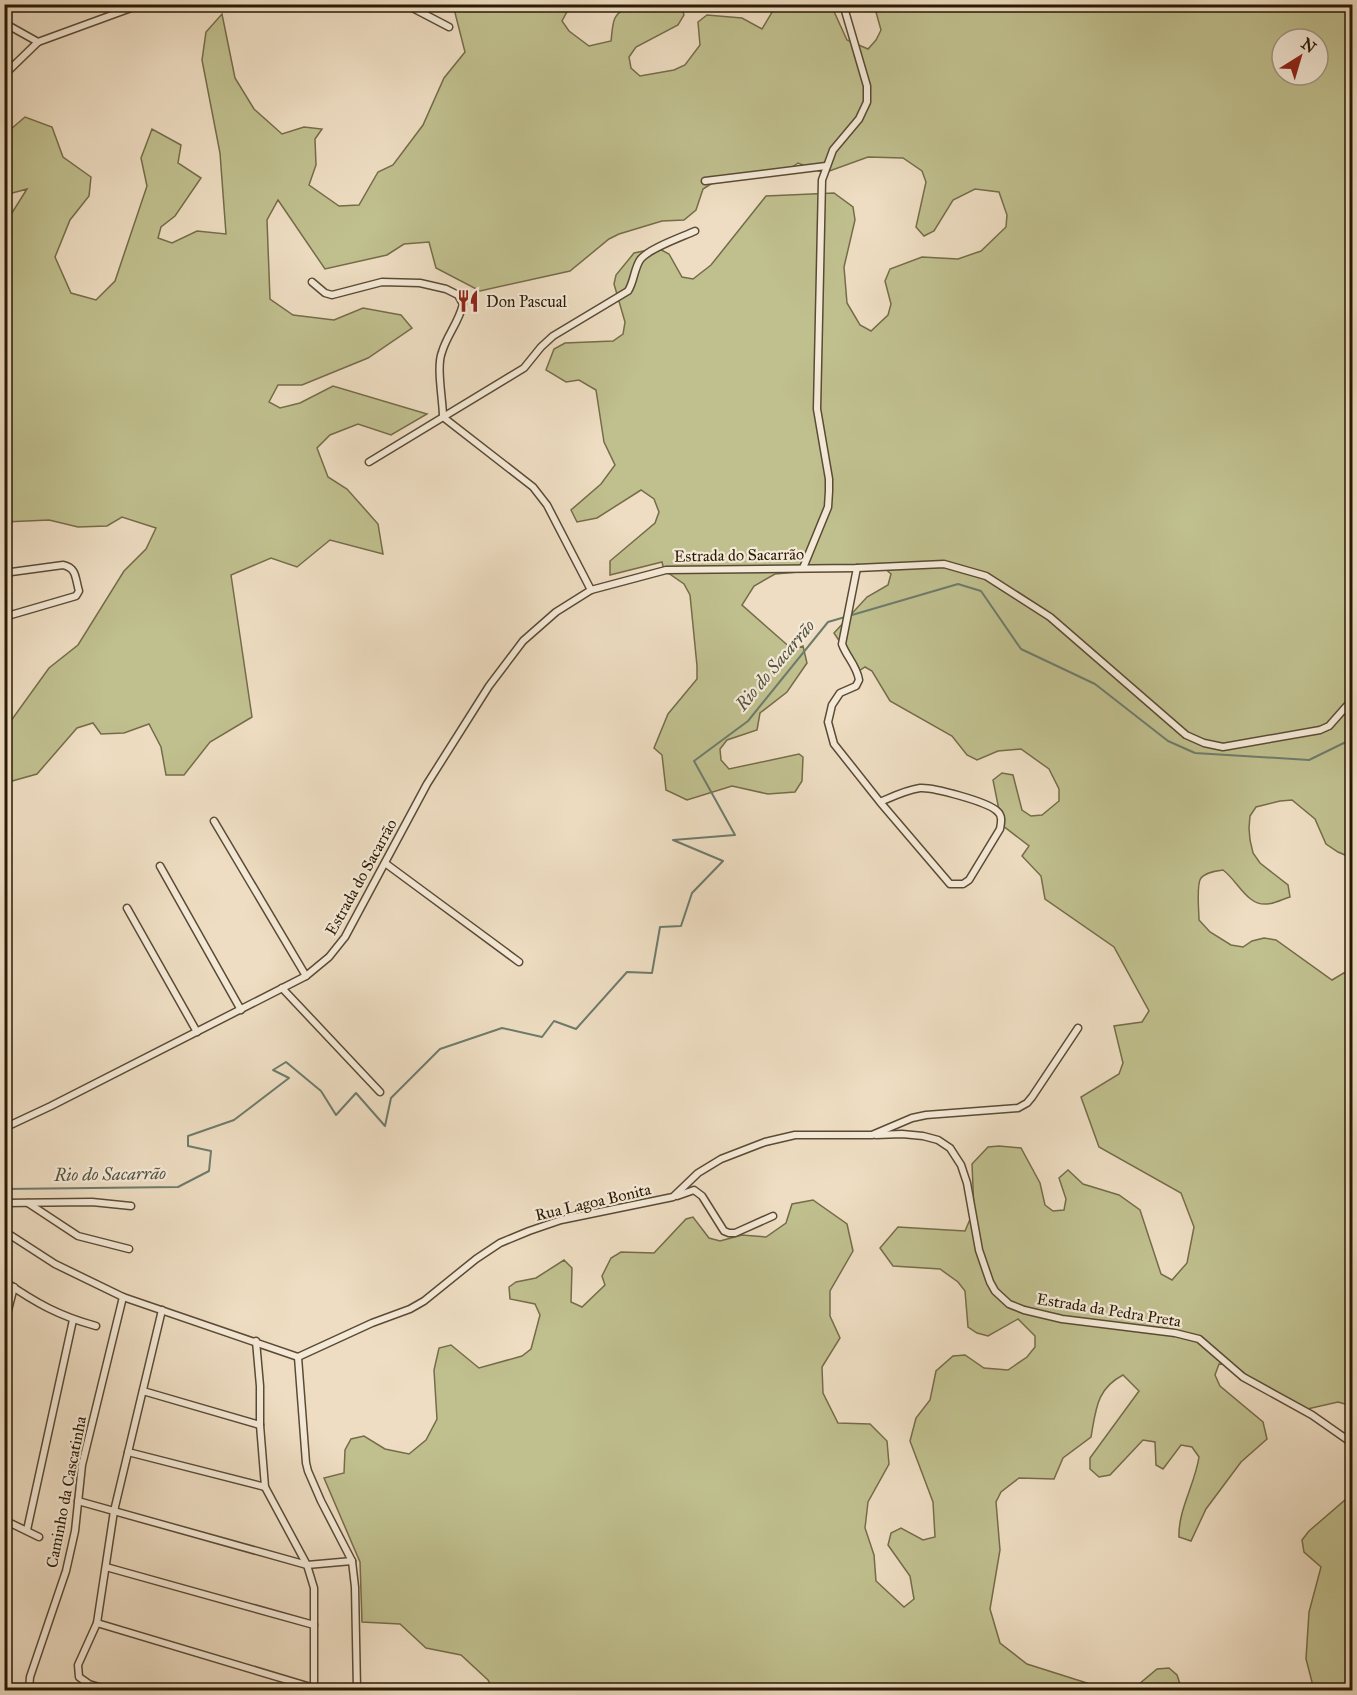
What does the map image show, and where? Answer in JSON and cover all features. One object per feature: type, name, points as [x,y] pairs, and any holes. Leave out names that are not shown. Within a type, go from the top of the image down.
[{"type":"street","points":[[118,4],[120,13]]},
{"type":"street","points":[[4,75],[38,42],[142,4]]},
{"type":"street","points":[[405,4],[449,27]]},
{"type":"street","points":[[803,568],[828,507],[830,491],[817,409],[822,180],[833,150],[859,119],[867,102],[867,86],[843,4]]},
{"type":"street","points":[[4,23],[38,42]]},
{"type":"street","points":[[705,181],[826,166]]},
{"type":"street","points":[[369,462],[524,368],[553,336],[627,291],[632,285],[639,261],[647,253],[695,231]]},
{"type":"street","points":[[312,282],[332,296],[382,282],[420,283],[446,289],[458,295],[463,304],[460,316],[442,351],[440,362],[443,417],[533,487],[547,505],[591,590]]},
{"type":"street","name":"Estrada do Sacarrão","points":[[4,1128],[306,976],[328,957],[345,937],[427,784],[489,686],[523,641],[556,612],[591,590],[666,570],[857,568],[944,564],[986,576],[1050,617],[1186,735],[1204,743],[1223,747],[1320,730],[1329,726],[1353,700]]},
{"type":"street","points":[[4,573],[63,565],[74,571],[79,591],[75,596],[4,617]]},
{"type":"street","points":[[857,568],[842,644],[858,673],[859,680],[856,686],[840,693],[832,705],[828,722],[834,744],[880,802],[950,884],[963,884],[969,880],[1000,829],[1002,819],[998,811],[976,801],[924,788],[905,791],[880,802]]},
{"type":"street","points":[[214,821],[306,976]]},
{"type":"street","points":[[385,863],[519,962]]},
{"type":"street","points":[[160,866],[241,1010]]},
{"type":"street","points":[[127,908],[197,1032]]},
{"type":"street","points":[[282,988],[380,1092]]},
{"type":"street","name":"Rua Lagoa Bonita","points":[[298,1357],[372,1323],[410,1309],[424,1301],[476,1259],[500,1243],[561,1220],[673,1197],[698,1173],[721,1159],[765,1142],[795,1135],[872,1135],[912,1118],[926,1115],[1018,1108],[1027,1103],[1078,1028]]},
{"type":"street","name":"Estrada da Pedra Preta","points":[[872,1135],[923,1136],[938,1140],[950,1148],[961,1165],[967,1183],[979,1250],[990,1282],[995,1291],[1010,1304],[1024,1310],[1062,1319],[1175,1333],[1199,1339],[1243,1377],[1312,1415],[1353,1443]]},
{"type":"street","points":[[673,1197],[694,1190],[698,1192],[724,1231],[729,1233],[735,1233],[773,1216]]},
{"type":"street","points":[[4,1203],[92,1202],[131,1206]]},
{"type":"street","points":[[27,1203],[78,1236],[129,1249]]},
{"type":"street","points":[[4,1231],[55,1264],[123,1297],[298,1357],[308,1471],[352,1562],[355,1587],[357,1690]]},
{"type":"street","points":[[4,1281],[38,1304],[73,1320],[96,1326]]},
{"type":"street","points":[[4,1326],[14,1287]]},
{"type":"street","name":"Caminho da Cascatinha","points":[[29,1690],[30,1677],[66,1571],[75,1532],[82,1465],[123,1297]]},
{"type":"street","points":[[109,1690],[89,1684],[79,1677],[78,1665],[98,1623],[114,1511],[162,1310]]},
{"type":"street","points":[[27,1530],[73,1320]]},
{"type":"street","points":[[98,1623],[314,1689],[314,1588],[307,1564],[266,1487],[256,1341]]},
{"type":"street","points":[[143,1390],[260,1425]]},
{"type":"street","points":[[128,1452],[266,1487]]},
{"type":"street","points":[[78,1501],[307,1564],[352,1562]]},
{"type":"street","points":[[4,1520],[39,1537]]},
{"type":"street","points":[[106,1567],[314,1625]]},
{"type":"shaded area","points":[[655,4],[681,5],[684,15],[678,25],[636,47],[629,57],[631,68],[640,76],[674,70],[685,65],[700,45],[698,22],[707,15],[742,18],[762,29],[774,9],[769,5],[831,5],[847,40],[868,49],[881,30],[874,5],[1352,5],[1352,858],[1326,844],[1315,819],[1292,800],[1256,807],[1250,816],[1249,828],[1253,853],[1260,863],[1288,885],[1290,897],[1270,904],[1260,904],[1248,897],[1223,870],[1208,873],[1201,878],[1198,898],[1199,920],[1210,932],[1231,945],[1243,947],[1252,941],[1264,938],[1276,940],[1332,980],[1352,968],[1352,1406],[1338,1402],[1303,1410],[1291,1407],[1232,1365],[1219,1364],[1215,1375],[1220,1386],[1263,1422],[1267,1439],[1241,1462],[1206,1509],[1191,1541],[1179,1537],[1179,1527],[1199,1457],[1192,1447],[1181,1445],[1163,1469],[1156,1465],[1155,1442],[1143,1440],[1110,1475],[1099,1477],[1090,1469],[1090,1458],[1139,1391],[1123,1375],[1107,1387],[1102,1394],[1096,1409],[1091,1437],[1063,1458],[1054,1479],[1019,1478],[1001,1492],[996,1502],[1000,1550],[990,1609],[1000,1643],[1027,1664],[1109,1690],[493,1690],[488,1680],[461,1655],[426,1648],[400,1624],[362,1622],[360,1562],[324,1478],[344,1473],[345,1450],[351,1439],[364,1436],[385,1449],[409,1454],[426,1440],[437,1419],[434,1370],[439,1348],[451,1345],[479,1368],[522,1356],[531,1349],[540,1315],[535,1304],[510,1299],[509,1287],[516,1282],[536,1278],[564,1260],[572,1268],[571,1302],[582,1307],[605,1285],[602,1276],[611,1258],[621,1252],[654,1253],[686,1219],[693,1217],[709,1238],[720,1241],[742,1235],[766,1237],[786,1223],[792,1204],[813,1200],[847,1224],[853,1251],[830,1291],[830,1316],[840,1338],[822,1367],[823,1393],[838,1423],[870,1424],[887,1441],[889,1464],[868,1502],[865,1528],[874,1555],[876,1581],[904,1607],[914,1599],[910,1576],[888,1545],[891,1533],[901,1528],[923,1540],[935,1537],[933,1502],[910,1441],[916,1418],[930,1400],[936,1371],[953,1356],[965,1355],[984,1368],[1008,1370],[1027,1357],[1035,1347],[1035,1336],[1018,1319],[988,1336],[977,1333],[968,1327],[965,1291],[958,1282],[940,1269],[893,1266],[880,1248],[898,1227],[965,1231],[974,1210],[972,1164],[988,1147],[999,1146],[1021,1148],[1040,1183],[1045,1205],[1053,1211],[1064,1210],[1066,1199],[1059,1178],[1068,1170],[1083,1184],[1119,1195],[1140,1210],[1161,1274],[1172,1280],[1187,1263],[1194,1227],[1181,1193],[1099,1147],[1081,1097],[1119,1074],[1123,1063],[1114,1026],[1142,1022],[1149,1011],[1114,947],[1045,899],[1041,876],[1022,856],[1029,846],[1002,825],[993,780],[1002,773],[1013,775],[1022,810],[1031,816],[1042,815],[1059,801],[1059,789],[1049,769],[1021,749],[998,751],[977,760],[967,755],[952,736],[890,701],[872,671],[865,667],[859,671],[834,633],[867,597],[888,585],[891,574],[881,565],[775,574],[754,586],[742,605],[793,650],[803,646],[807,663],[787,692],[760,713],[757,730],[727,740],[720,749],[721,760],[729,769],[799,754],[803,757],[802,781],[795,792],[768,794],[732,786],[687,800],[666,790],[662,755],[654,748],[668,714],[697,679],[690,595],[684,584],[664,570],[662,562],[610,575],[610,561],[655,523],[659,512],[654,499],[641,490],[597,518],[577,522],[571,510],[601,484],[615,465],[604,442],[596,390],[579,380],[566,382],[546,370],[554,349],[565,343],[613,341],[623,334],[625,322],[614,284],[616,275],[634,253],[658,248],[669,254],[682,277],[693,279],[711,265],[766,196],[834,193],[853,207],[855,220],[844,267],[847,303],[860,325],[871,331],[888,315],[891,304],[885,281],[890,269],[922,257],[958,259],[981,251],[1006,227],[1007,215],[999,192],[975,189],[953,200],[934,231],[924,236],[916,227],[926,182],[922,171],[903,158],[868,157],[824,173],[798,163],[785,172],[722,177],[703,189],[696,210],[684,220],[662,221],[619,234],[609,239],[570,271],[480,291],[436,268],[429,242],[404,244],[387,255],[325,269],[278,200],[267,220],[270,299],[293,315],[334,320],[363,308],[401,315],[412,328],[368,358],[302,385],[278,385],[269,402],[280,408],[300,403],[333,386],[427,414],[391,435],[358,424],[330,435],[317,448],[328,477],[347,489],[378,524],[383,554],[330,540],[297,567],[271,558],[231,575],[252,717],[210,742],[184,775],[166,775],[161,747],[149,724],[124,733],[101,734],[93,723],[77,728],[37,774],[5,783],[5,729],[49,668],[78,645],[124,571],[146,549],[156,528],[122,517],[107,526],[78,527],[49,520],[5,522],[5,224],[27,189],[5,195],[5,134],[25,117],[52,127],[63,157],[91,177],[89,196],[70,220],[55,257],[71,293],[96,300],[115,281],[147,186],[141,158],[152,129],[181,145],[178,163],[201,178],[175,216],[161,227],[158,238],[172,243],[197,231],[226,234],[220,153],[202,60],[206,32],[222,14],[235,78],[254,109],[282,134],[304,127],[322,129],[315,139],[316,165],[309,185],[339,206],[359,205],[378,172],[393,165],[423,125],[444,78],[465,52],[453,5],[580,5],[568,10],[562,21],[569,31],[589,46],[611,41],[615,18],[627,8]]},
{"type":"shaded area","points":[[1352,1494],[1352,1690],[1307,1690],[1312,1682],[1306,1659],[1309,1612],[1321,1567],[1304,1552],[1302,1540],[1309,1531]]},
{"type":"shaded area","points":[[1169,1668],[1177,1675],[1182,1690],[1124,1690],[1139,1684],[1157,1669]]},
{"type":"waterway","name":"Rio do Sacarrão","points":[[4,1189],[178,1187],[209,1171],[211,1151],[188,1146],[188,1136],[234,1120],[289,1078],[273,1070],[286,1062],[321,1091],[336,1115],[356,1093],[385,1126],[391,1098],[440,1049],[502,1028],[542,1037],[554,1021],[576,1029],[627,972],[652,973],[660,927],[681,926],[692,893],[723,861],[673,840],[735,835],[694,761],[748,721],[828,622],[958,584],[981,591],[1021,649],[1095,684],[1168,741],[1195,753],[1309,760],[1352,739]]},
{"type":"place","name":"Don Pascual","points":[[468,301]]}]
